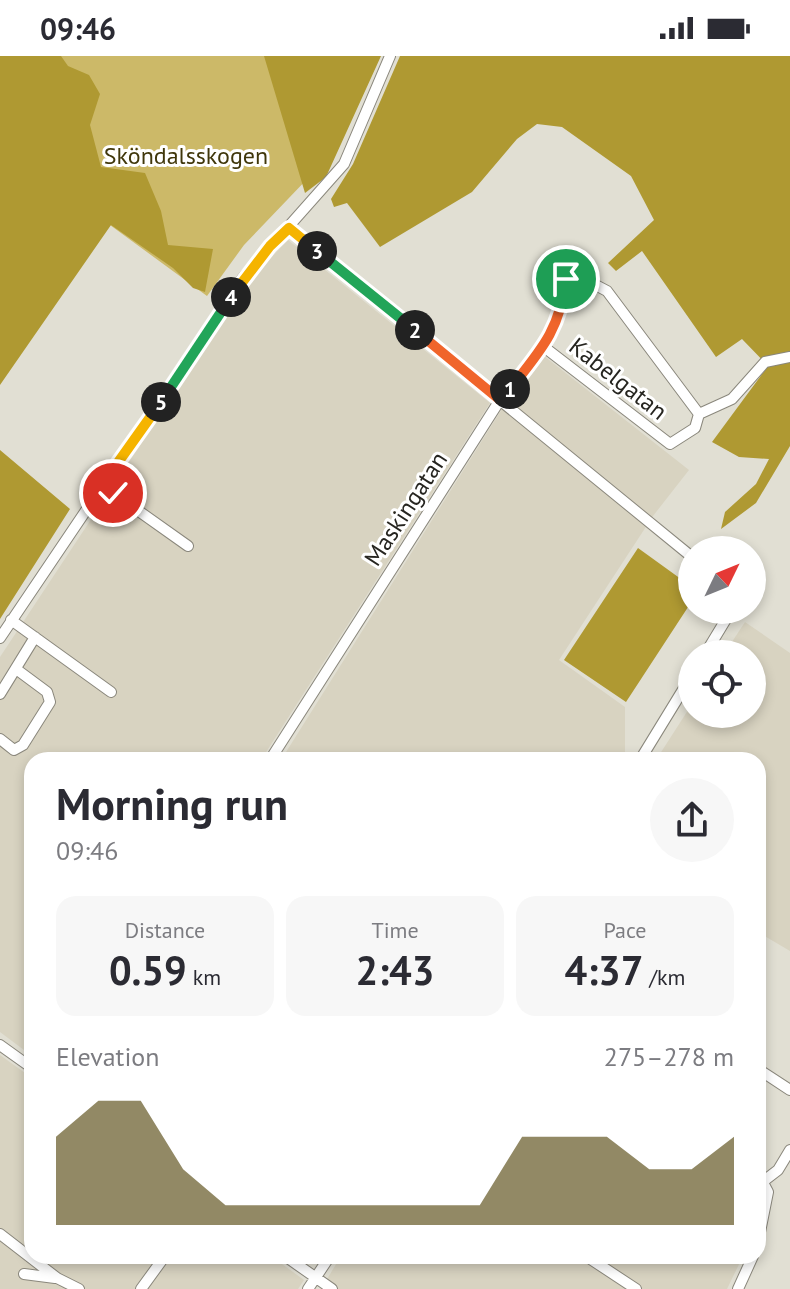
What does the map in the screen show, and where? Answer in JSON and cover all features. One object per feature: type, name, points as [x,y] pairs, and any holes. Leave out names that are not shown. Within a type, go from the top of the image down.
[{"type":"street","points":[[0,638],[242,279],[344,164],[390,56]]},
{"type":"street","points":[[289,228],[678,546]]},
{"type":"street","name":"Maskingatan","points":[[275,752],[500,400],[544,347],[562,311],[566,279],[588,281],[607,291],[699,414]]},
{"type":"street","name":"Kabelgatan","points":[[544,347],[670,444],[695,428],[699,414]]},
{"type":"street","points":[[699,414],[732,399],[765,362],[790,357]]},
{"type":"street","points":[[102,485],[188,546]]},
{"type":"street","points":[[11,620],[111,692]]},
{"type":"street","points":[[0,694],[35,637]]},
{"type":"street","points":[[0,739],[14,750],[23,745],[50,702],[47,692],[16,669]]},
{"type":"street","points":[[645,752],[678,698]]},
{"type":"street","points":[[0,1045],[24,1062]]},
{"type":"street","points":[[766,1074],[790,1090]]},
{"type":"street","points":[[766,1174],[778,1170],[790,1150]]},
{"type":"street","points":[[0,1234],[24,1253]]},
{"type":"street","points":[[39,1264],[79,1289]]},
{"type":"street","points":[[141,1289],[159,1264]]},
{"type":"street","points":[[296,1264],[332,1289]]},
{"type":"street","points":[[308,1289],[324,1264]]},
{"type":"street","points":[[598,1264],[636,1289]]},
{"type":"street","points":[[738,1289],[749,1264]]},
{"type":"street","points":[[24,1274],[57,1278]]},
{"type":"shaded area","points":[[0,56],[61,56],[68,66],[89,75],[100,94],[90,125],[101,167],[145,173],[161,211],[168,245],[213,249],[205,292],[193,288],[173,268],[111,225],[0,385]]},
{"type":"shaded area","points":[[264,56],[381,56],[326,177],[305,193]]},
{"type":"shaded area","points":[[400,56],[790,56],[790,446],[756,503],[721,529],[725,512],[756,484],[769,459],[739,457],[712,442],[768,366],[742,339],[716,357],[642,251],[616,271],[608,263],[654,220],[631,176],[562,127],[537,124],[517,139],[472,192],[380,247],[347,203],[334,207],[331,199],[353,164]]},
{"type":"shaded area","points":[[288,240],[490,403],[266,752],[24,752],[24,1050],[0,1032],[0,657],[248,282]]},
{"type":"shaded area","points":[[544,356],[689,470],[653,516],[559,660],[625,707],[625,752],[286,752],[507,401]]},
{"type":"shaded area","points":[[0,450],[70,509],[0,619]]},
{"type":"shaded area","points":[[638,548],[678,577],[678,622],[626,702],[564,660]]},
{"type":"shaded area","points":[[744,624],[790,653],[790,951],[766,937],[766,752],[661,752],[678,726],[766,728],[766,640],[733,640]]},
{"type":"shaded area","points":[[0,1055],[24,1072],[24,1264],[282,1264],[304,1280],[298,1289],[0,1289]]},
{"type":"shaded area","points":[[336,1264],[739,1264],[727,1289],[321,1289]]},
{"type":"green space","name":"Sköndalsskogen","points":[[0,56],[358,56],[310,176],[244,245],[207,296],[110,225]]},
{"type":"route","points":[[113,493],[102,485],[242,279],[289,228],[500,400],[544,347],[562,311],[566,279]]}]
